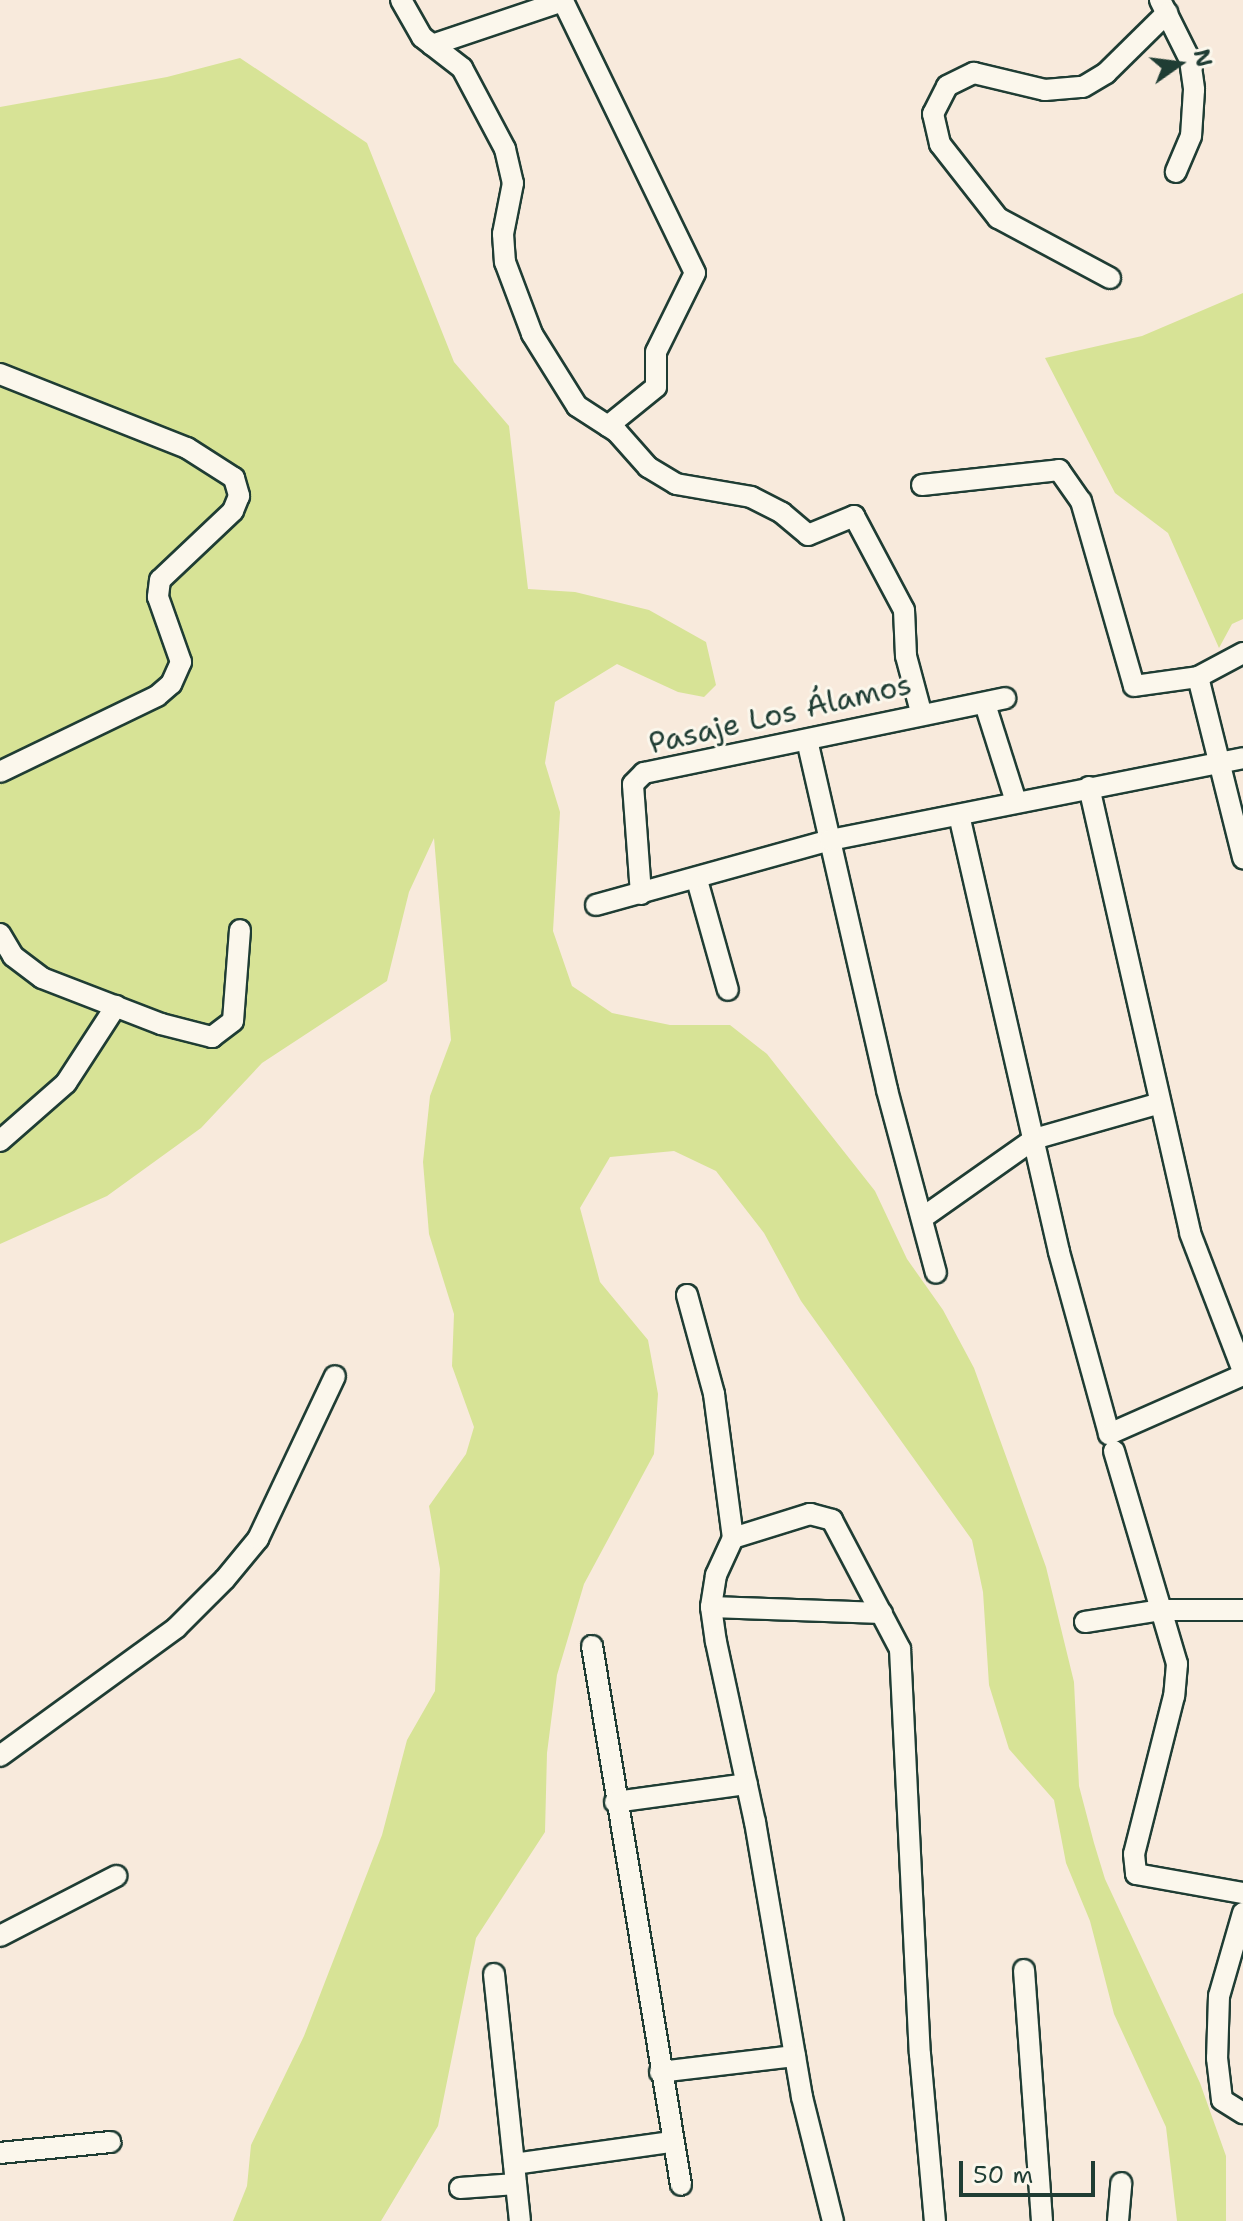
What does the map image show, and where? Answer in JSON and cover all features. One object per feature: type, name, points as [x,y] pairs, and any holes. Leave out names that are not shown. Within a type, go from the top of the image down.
[{"type":"street","points":[[401,0],[413,27],[462,68],[505,149],[513,183],[503,234],[505,262],[532,334],[577,406],[608,426],[665,478],[751,497],[782,513],[808,535],[854,516],[904,610],[906,656],[921,712]]},
{"type":"street","points":[[432,45],[563,1],[695,273],[656,352],[656,387],[608,426]]},
{"type":"street","points":[[1110,278],[998,218],[940,144],[933,114],[947,86],[974,73],[1045,90],[1083,87],[1106,73],[1164,6],[1190,60],[1194,90],[1191,136],[1176,172]]},
{"type":"street","points":[[0,374],[187,448],[234,478],[239,496],[233,511],[160,580],[158,597],[181,662],[171,684],[157,696],[0,772]]},
{"type":"street","points":[[922,485],[1059,470],[1081,501],[1134,686],[1198,677],[1243,653]]},
{"type":"street","points":[[1198,677],[1243,858]]},
{"type":"street","name":"Pasaje Los Álamos","points":[[641,894],[633,784],[644,773],[807,740],[921,712],[995,701],[1016,802]]},
{"type":"street","points":[[807,740],[887,1090],[925,1216],[936,1273]]},
{"type":"street","points":[[596,905],[697,880],[830,840],[1243,758]]},
{"type":"street","points":[[959,815],[1034,1139],[1109,1434],[1243,1373],[1190,1233],[1089,787]]},
{"type":"street","points":[[697,880],[728,990]]},
{"type":"street","points":[[0,934],[13,956],[31,972],[116,1006],[212,1037],[233,1021],[240,930]]},
{"type":"street","points":[[0,1141],[66,1083],[116,1006]]},
{"type":"street","points":[[925,1216],[1034,1139],[1160,1103]]},
{"type":"street","points":[[687,1295],[714,1394],[733,1538],[716,1575],[711,1607],[747,1784],[795,2056],[833,2221]]},
{"type":"street","points":[[0,1756],[176,1628],[225,1579],[258,1539],[335,1376]]},
{"type":"street","points":[[1114,1451],[1177,1664],[1176,1686],[1134,1854],[1136,1874],[1243,1893]]},
{"type":"street","points":[[733,1538],[810,1514],[825,1516],[838,1526],[900,1649],[906,1689],[908,1838],[935,2221]]},
{"type":"street","points":[[711,1607],[882,1613]]},
{"type":"street","points":[[1085,1622],[1162,1610],[1243,1610]]},
{"type":"street","points":[[592,1646],[671,2142],[681,2185]]},
{"type":"street","points":[[615,1802],[747,1784]]},
{"type":"street","points":[[0,1936],[116,1876]]},
{"type":"street","points":[[1243,1913],[1219,1996],[1217,2058],[1222,2100],[1243,2113]]},
{"type":"street","points":[[1024,1970],[1042,2221]]},
{"type":"street","points":[[494,1974],[520,2221]]},
{"type":"street","points":[[660,2072],[795,2056]]},
{"type":"street","points":[[0,2153],[110,2142]]},
{"type":"street","points":[[460,2188],[671,2142]]},
{"type":"street","points":[[1118,2221],[1121,2183]]},
{"type":"green space","points":[[240,58],[367,143],[454,362],[509,426],[528,589],[575,592],[649,610],[706,642],[716,685],[704,697],[678,692],[617,664],[555,702],[545,763],[560,812],[553,931],[572,986],[612,1013],[670,1025],[730,1025],[767,1054],[875,1191],[907,1259],[943,1310],[974,1368],[1046,1567],[1074,1682],[1079,1786],[1094,1843],[1105,1879],[1200,2083],[1226,2156],[1226,2221],[1177,2221],[1166,2127],[1114,2014],[1090,1921],[1066,1863],[1054,1800],[1009,1749],[989,1685],[983,1592],[972,1540],[801,1301],[764,1233],[716,1171],[674,1151],[610,1157],[580,1208],[600,1282],[648,1340],[658,1394],[654,1454],[584,1584],[557,1675],[547,1753],[545,1832],[476,1938],[438,2126],[381,2221],[233,2221],[247,2186],[251,2145],[304,2036],[382,1835],[407,1740],[435,1691],[440,1569],[429,1506],[466,1454],[474,1427],[452,1366],[454,1314],[429,1234],[423,1162],[430,1096],[451,1040],[434,838],[409,892],[387,981],[262,1063],[201,1128],[107,1196],[0,1244],[0,107],[167,77]]},
{"type":"green space","points":[[1243,293],[1243,619],[1232,624],[1219,648],[1168,533],[1115,493],[1045,358],[1142,336]]}]
